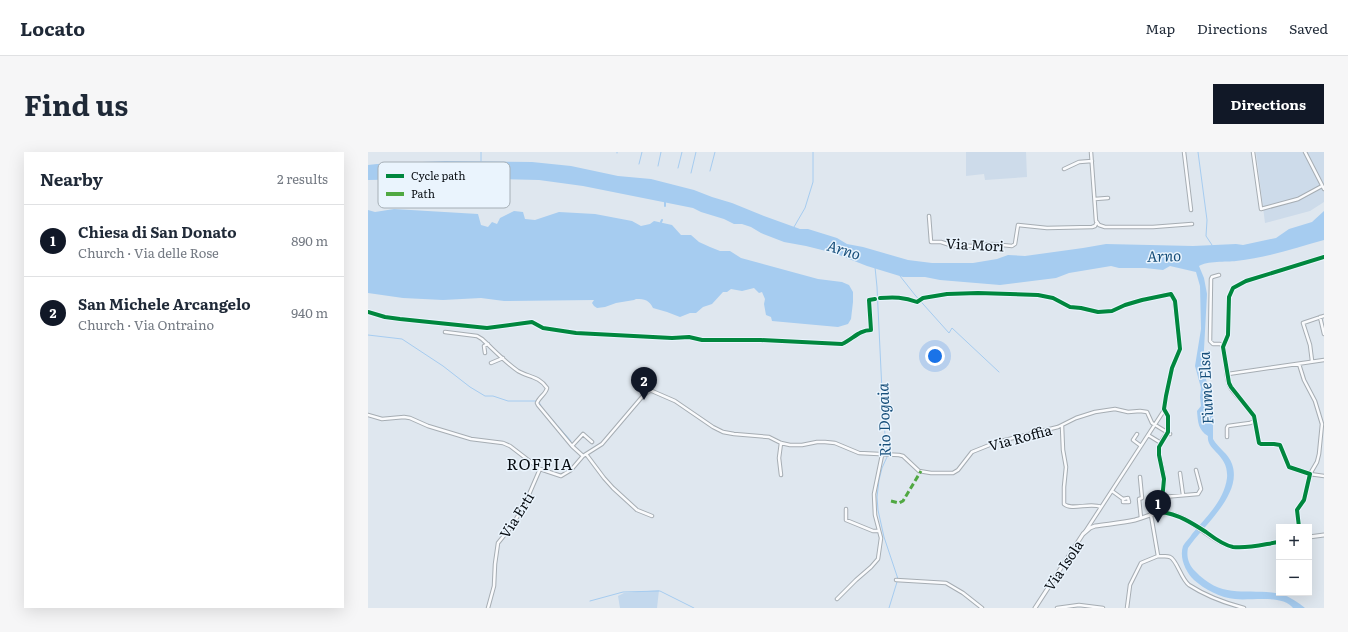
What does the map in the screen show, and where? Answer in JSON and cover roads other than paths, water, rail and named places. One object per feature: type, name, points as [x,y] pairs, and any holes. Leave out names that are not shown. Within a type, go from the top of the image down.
[{"type":"street","points":[[1091,152],[1096,221],[1099,225],[1105,227],[1153,227],[1192,224]]},
{"type":"street","points":[[1184,152],[1191,210]]},
{"type":"street","points":[[1253,152],[1261,209],[1298,199],[1322,186]]},
{"type":"street","points":[[1305,152],[1324,189]]},
{"type":"street","points":[[1064,169],[1079,162],[1092,161]]},
{"type":"street","points":[[1095,199],[1108,198]]},
{"type":"street","name":"Via Mori","points":[[929,216],[931,242],[941,242],[950,246],[992,244],[1012,246],[1015,244],[1018,225],[1047,228],[1092,227],[1095,226],[1097,222]]},
{"type":"street","points":[[1219,275],[1211,279],[1210,341],[1213,344],[1220,344],[1223,346],[1231,387],[1252,412],[1255,420],[1250,423],[1228,426],[1226,428],[1227,437]]},
{"type":"street","name":"Via Isola","points":[[1034,608],[1163,412],[1172,368],[1180,349],[1174,298],[1171,294],[1163,295]]},
{"type":"street","points":[[1312,361],[1310,345],[1303,324],[1324,316]]},
{"type":"street","points":[[1320,317],[1324,334]]},
{"type":"street","points":[[445,332],[477,336],[518,371],[530,375],[546,386],[548,388],[547,391],[539,398],[537,403],[540,409],[549,417],[572,446],[584,455],[613,488],[637,510],[652,516]]},
{"type":"street","points":[[485,353],[484,346],[488,344]]},
{"type":"street","points":[[491,363],[503,358]]},
{"type":"street","points":[[1228,374],[1324,360]]},
{"type":"street","points":[[1299,524],[1297,510],[1304,500],[1310,474],[1317,462],[1322,424],[1315,401],[1304,380],[1300,364]]},
{"type":"street","name":"Via Roffia","points":[[584,455],[602,444],[642,397],[649,391],[674,401],[723,432],[769,437],[780,443],[802,445],[818,442],[835,443],[859,453],[903,456],[921,472],[953,473],[958,470],[969,455],[996,442],[1062,426],[1076,418],[1095,412],[1115,409],[1128,412],[1146,412],[1150,420],[1155,425],[1169,433],[1161,443]]},
{"type":"street","points":[[368,415],[382,419],[396,417],[410,418],[428,426],[471,439],[503,443],[510,446],[540,469],[559,475],[564,475],[576,465],[584,455]]},
{"type":"street","points":[[1062,426],[1063,450],[1066,466],[1064,504],[1070,507],[1095,505],[1101,507]]},
{"type":"street","points":[[572,446],[583,434],[592,442]]},
{"type":"street","points":[[1137,434],[1133,440],[1141,446]]},
{"type":"street","points":[[1148,435],[1161,443],[1159,455],[1164,476],[1161,512]]},
{"type":"street","points":[[780,443],[779,458],[781,475]]},
{"type":"street","points":[[837,598],[876,563],[879,555],[881,538],[878,531],[874,510],[874,494],[883,455]]},
{"type":"street","name":"Via Erti","points":[[488,608],[494,586],[498,543],[511,527],[524,506],[540,469]]},
{"type":"street","points":[[1163,497],[1198,494],[1201,489],[1196,470]]},
{"type":"street","points":[[1180,473],[1183,495]]},
{"type":"street","points":[[1310,474],[1324,476]]},
{"type":"street","points":[[1140,477],[1142,498],[1139,499],[1141,518]]},
{"type":"street","points":[[1112,491],[1123,499]]},
{"type":"street","points":[[846,509],[846,520],[875,532],[878,531]]},
{"type":"street","points":[[1083,534],[1094,526],[1141,518],[1161,512],[1175,515],[1220,541],[1232,546],[1246,547],[1276,542]]},
{"type":"street","points":[[1151,515],[1158,556]]},
{"type":"street","points":[[1094,519],[1094,526]]},
{"type":"street","name":"Via Isola","points":[[1091,522],[1094,526]]},
{"type":"street","points":[[1312,537],[1324,535]]},
{"type":"street","points":[[1127,608],[1130,585],[1141,563],[1158,556],[1170,557],[1182,577],[1190,585],[1217,600],[1244,608]]},
{"type":"street","points":[[896,580],[946,583],[982,608]]},
{"type":"street","points":[[1057,608],[1079,605],[1103,608]]},
{"type":"water","points":[[445,161],[532,162],[571,166],[618,176],[651,179],[694,190],[800,229],[808,229],[837,238],[847,244],[908,260],[932,263],[973,263],[997,259],[1008,255],[1025,256],[1106,244],[1193,246],[1243,245],[1276,238],[1289,229],[1312,222],[1324,211],[1324,240],[1259,258],[1211,262],[1199,266],[1204,278],[1207,294],[1203,368],[1213,406],[1213,439],[1231,460],[1234,475],[1232,487],[1227,498],[1220,509],[1188,548],[1188,561],[1195,571],[1215,586],[1226,590],[1276,593],[1276,596],[1286,596],[1305,608],[1293,608],[1282,601],[1266,599],[1235,599],[1219,595],[1203,587],[1194,580],[1188,573],[1184,564],[1182,555],[1183,546],[1218,501],[1227,478],[1225,463],[1210,446],[1208,436],[1200,428],[1198,419],[1197,411],[1201,406],[1201,388],[1195,366],[1201,329],[1200,286],[1196,272],[1170,266],[1163,270],[1119,268],[1111,266],[1069,273],[1056,278],[1000,285],[940,280],[925,277],[903,277],[867,266],[834,253],[784,242],[761,233],[751,227],[742,224],[734,224],[693,208],[583,186],[539,180],[510,179],[510,162],[422,162]]},
{"type":"water","points":[[378,164],[378,180],[368,180],[368,165]]},
{"type":"water","points":[[394,209],[478,214],[481,225],[488,227],[492,222],[497,224],[500,218],[514,211],[523,212],[525,219],[535,220],[559,212],[595,214],[632,221],[641,226],[650,224],[654,221],[672,225],[681,235],[691,235],[699,242],[720,251],[730,251],[741,258],[818,279],[842,282],[849,285],[853,292],[851,319],[848,324],[838,327],[772,321],[771,317],[766,315],[764,304],[765,299],[762,292],[759,293],[754,288],[742,291],[731,289],[727,292],[723,292],[712,304],[703,307],[696,313],[690,313],[680,317],[653,308],[650,303],[639,299],[597,308],[592,303],[594,300],[504,301],[481,298],[443,300],[403,298],[368,293],[368,210],[375,212]]},
{"type":"waterway","points":[[481,152],[481,161]]},
{"type":"waterway","points":[[639,164],[642,152]]},
{"type":"waterway","points":[[658,166],[661,152]]},
{"type":"waterway","points":[[678,168],[682,152]]},
{"type":"waterway","points":[[691,173],[696,152]]},
{"type":"waterway","points":[[710,171],[715,152]]},
{"type":"waterway","points":[[794,227],[805,208],[813,182],[813,152]]},
{"type":"waterway","points":[[1198,152],[1207,220],[1206,236],[1212,245]]},
{"type":"waterway","name":"Rio Dogaia","points":[[875,267],[887,457],[882,468],[877,497],[878,510],[884,537],[898,579]]},
{"type":"waterway","points":[[900,276],[949,333],[952,328],[999,372]]},
{"type":"waterway","points":[[368,335],[402,339],[485,396],[493,396],[508,401],[536,401]]},
{"type":"waterway","points":[[539,402],[542,408],[571,441]]},
{"type":"waterway","name":"Rio Dogaia","points":[[889,608],[897,582]]},
{"type":"waterway","points":[[590,601],[623,592],[660,591],[694,608]]},
{"type":"place","name":"San Michele Arcangelo","points":[[644,400]]},
{"type":"place","name":"Chiesa di San Donato","points":[[1158,523]]},
{"type":"district","name":"ROFFIA","points":[[540,463]]},
{"type":"water label","name":"Arno","points":[[844,249]]},
{"type":"water label","name":"Arno","points":[[1164,255]]},
{"type":"water label","name":"Fiume Elsa","points":[[1205,388]]}]
